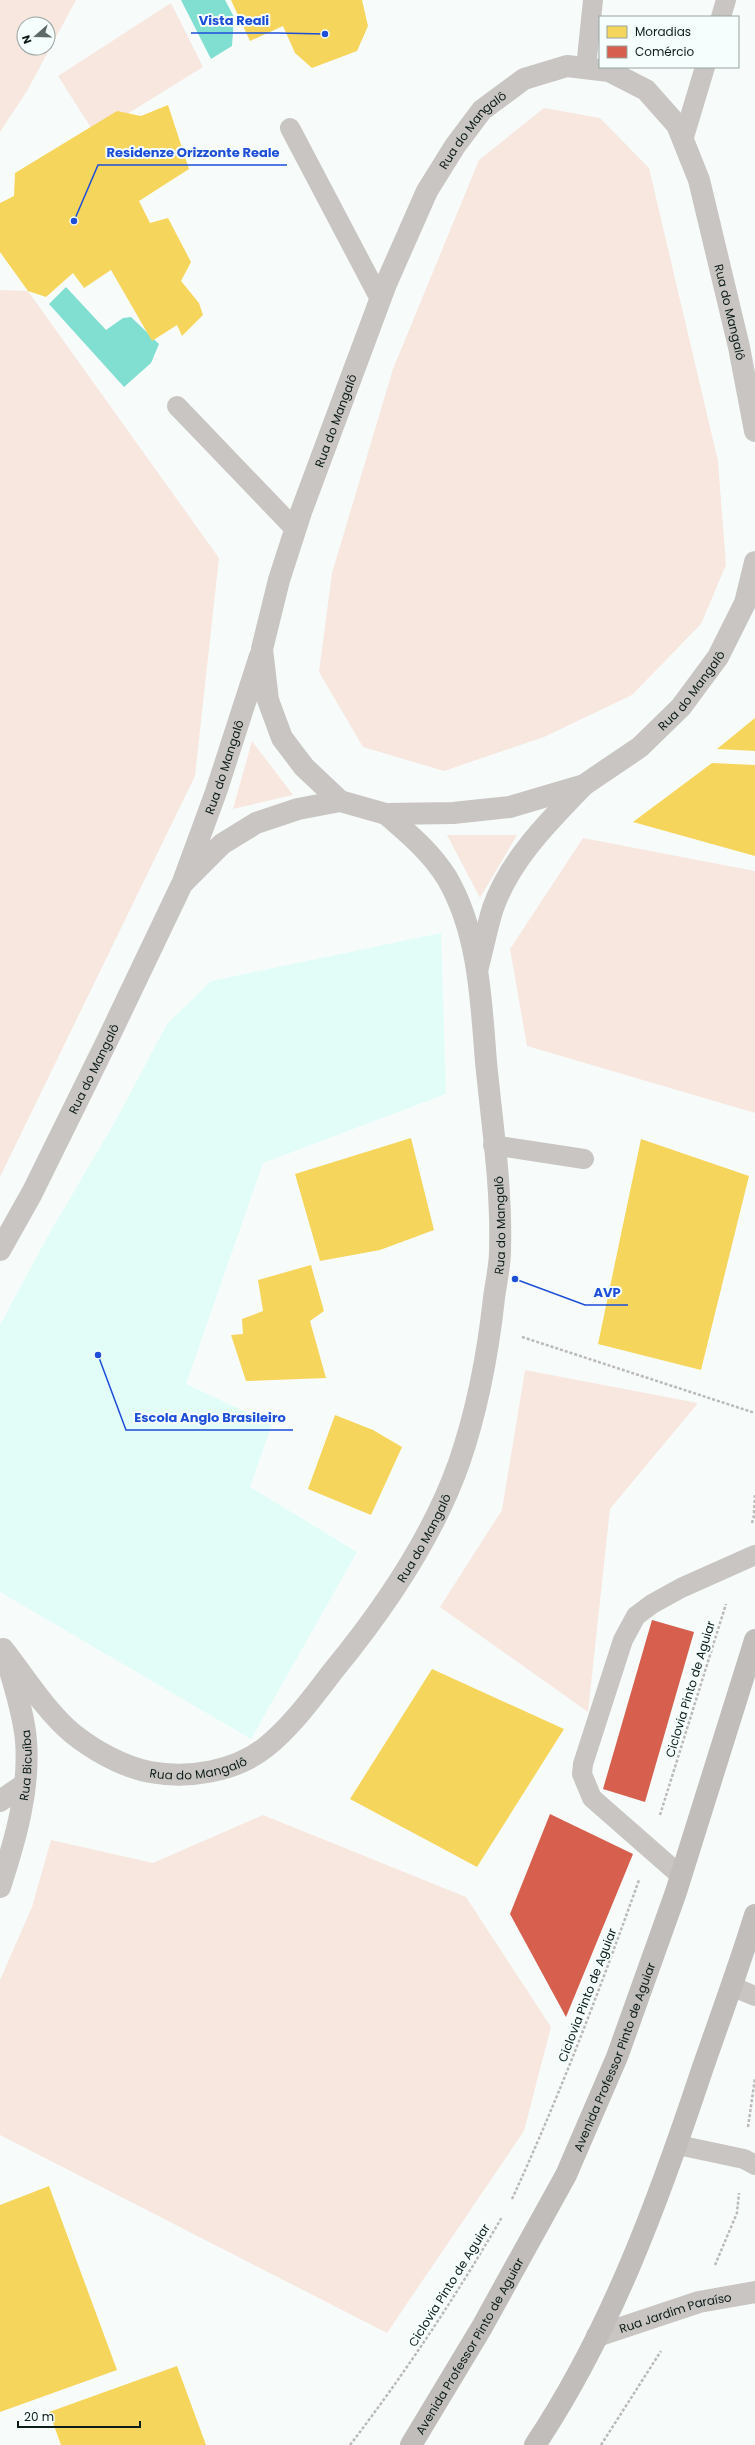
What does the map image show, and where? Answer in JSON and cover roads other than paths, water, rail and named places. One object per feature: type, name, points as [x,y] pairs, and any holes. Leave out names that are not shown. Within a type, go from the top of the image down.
[{"type":"main road","name":"Avenida Professor Pinto de Aguiar","points":[[411,2445],[482,2327],[566,2176],[617,2057],[681,1876],[755,1640]]},
{"type":"main road","points":[[535,2445],[597,2336],[652,2211],[678,2145],[755,1915]]},
{"type":"street","name":"Rua do Mangalô","points":[[0,1250],[32,1193],[182,884],[216,792],[262,649],[279,580],[295,529],[380,299],[426,191],[455,146],[482,110],[524,79],[567,66],[609,71],[646,90],[677,125],[699,180],[739,347],[755,431]]},
{"type":"street","name":"Rua do Mangalô","points":[[478,969],[494,907],[513,868],[541,830],[584,785],[640,747],[681,707],[718,657],[745,603],[755,562]]},
{"type":"street","name":"Rua do Mangalô","points":[[262,649],[268,700],[282,738],[304,767],[340,801]]},
{"type":"street","name":"Rua do Mangalô","points":[[182,884],[222,844],[256,823],[298,808],[340,801],[386,814],[453,814],[510,807],[584,785]]},
{"type":"street","name":"Rua do Mangalô","points":[[2,1646],[41,1698],[71,1732],[109,1757],[149,1772],[195,1775],[232,1766],[265,1748],[302,1710],[342,1661],[389,1596],[432,1525],[459,1463],[478,1389],[491,1327],[500,1252],[494,1144],[478,969],[463,913],[447,878],[425,848],[386,814]]},
{"type":"street","name":"Rua Bicuíba","points":[[0,1887],[13,1847],[25,1784],[26,1740],[17,1697],[2,1646]]},
{"type":"street","points":[[0,1801],[25,1784]]},
{"type":"street","name":"Rua Jardim Paraíso","points":[[597,2336],[699,2302],[755,2292]]},
{"type":"lane","points":[[586,68],[593,0]]},
{"type":"lane","points":[[721,16],[726,0]]},
{"type":"lane","points":[[683,140],[705,68]]},
{"type":"lane","points":[[290,128],[380,299]]},
{"type":"lane","points":[[177,406],[295,529]]},
{"type":"lane","points":[[494,1144],[584,1159]]},
{"type":"lane","points":[[681,1876],[592,1798],[582,1774],[583,1764],[623,1640],[636,1616],[652,1604],[747,1557]]},
{"type":"lane","points":[[731,1986],[755,1996]]},
{"type":"lane","points":[[678,2145],[744,2159],[755,2165]]},
{"type":"place","name":"Vista Reali","points":[[325,34]]},
{"type":"place","name":"Residenze Orizzonte Reale","points":[[74,221]]},
{"type":"place","name":"AVP","points":[[515,1279]]},
{"type":"place","name":"Escola Anglo Brasileiro","points":[[98,1355]]}]
